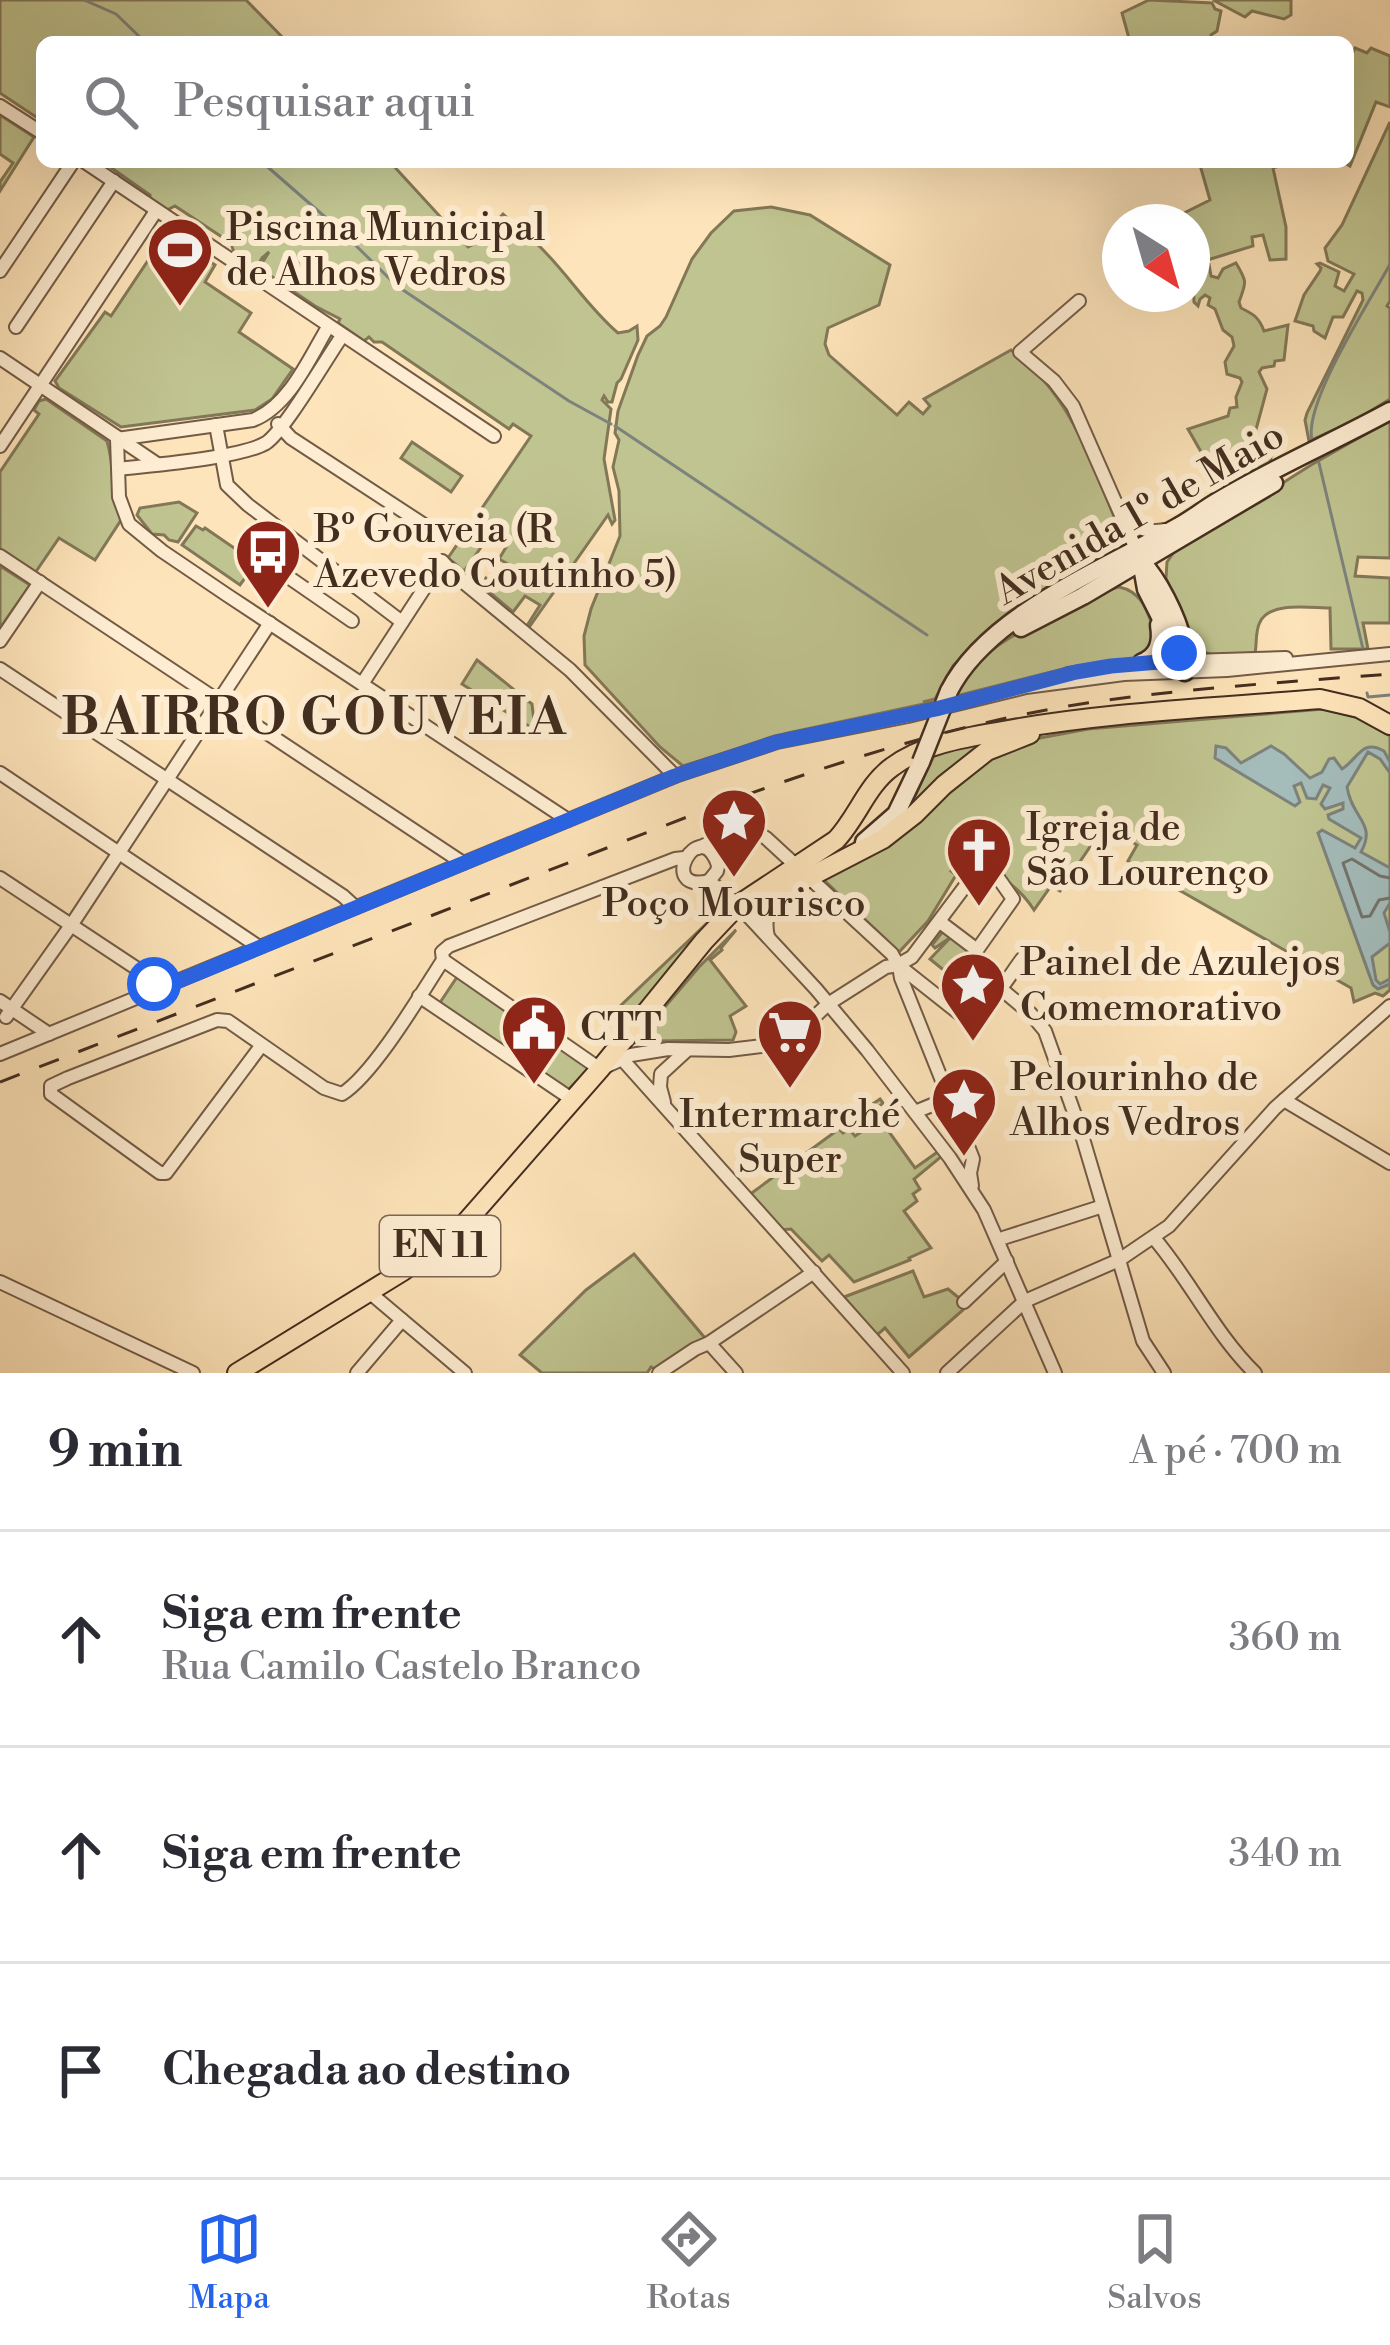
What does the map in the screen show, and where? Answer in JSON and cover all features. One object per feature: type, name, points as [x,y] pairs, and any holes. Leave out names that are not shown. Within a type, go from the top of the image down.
[{"type":"main road","name":"Avenida 1º de Maio","points":[[914,781],[960,672],[1005,627],[1178,534],[1219,501],[1390,411]]},
{"type":"main road","points":[[1141,663],[1159,646],[1156,600],[1165,558],[1178,534]]},
{"type":"main road","name":"Avenida 1º de Maio","points":[[978,652],[1083,596],[1138,555]]},
{"type":"main road","points":[[1138,555],[1184,666]]},
{"type":"main road","points":[[1083,596],[1122,584],[1156,600],[1184,643],[1184,666]]},
{"type":"main road","name":"EN 11","points":[[237,1373],[423,1258],[460,1229],[680,973],[798,861],[836,840],[888,769],[908,756],[962,739],[1068,719],[1320,699],[1359,708],[1390,725]]},
{"type":"main road","name":"EN 11","points":[[742,910],[903,825],[988,751],[1068,719]]},
{"type":"main road","points":[[798,861],[874,824],[914,781]]},
{"type":"main road","points":[[832,863],[884,826],[914,781]]},
{"type":"street","points":[[0,106],[36,129]]},
{"type":"street","points":[[0,271],[69,168]]},
{"type":"street","points":[[94,168],[494,436]]},
{"type":"street","points":[[16,327],[114,182]]},
{"type":"street","points":[[0,446],[156,211]]},
{"type":"street","points":[[1079,301],[1020,352],[1054,381],[1072,406],[1138,555]]},
{"type":"street","points":[[117,439],[253,420],[272,411],[328,327]]},
{"type":"street","points":[[118,469],[235,453],[265,443],[342,336]]},
{"type":"street","points":[[0,358],[158,464]]},
{"type":"street","points":[[272,411],[280,428],[434,532]]},
{"type":"street","points":[[216,425],[227,485],[402,622]]},
{"type":"street","points":[[117,439],[119,496],[129,524],[162,551],[568,820]]},
{"type":"street","points":[[1121,511],[1132,524],[1178,534]]},
{"type":"street","points":[[286,534],[268,563],[352,621]]},
{"type":"street","points":[[0,556],[463,863]]},
{"type":"street","points":[[362,684],[442,561],[570,670],[675,776]]},
{"type":"street","points":[[0,641],[40,582]]},
{"type":"street","points":[[49,1034],[6,1009],[72,924],[270,623]]},
{"type":"street","points":[[998,693],[1184,666],[1390,654]]},
{"type":"street","points":[[0,1054],[675,776],[777,742],[908,716],[1076,672],[1141,663],[1184,666]]},
{"type":"street","points":[[0,669],[355,907]]},
{"type":"street","points":[[0,773],[259,946]]},
{"type":"street","points":[[261,1046],[166,1173],[51,1094],[51,1086],[68,1078],[217,1020],[228,1022],[324,1088],[342,1094],[371,1065],[449,946],[752,830],[798,861]]},
{"type":"street","points":[[684,858],[688,879],[699,884],[709,881],[715,877],[721,853],[739,834]]},
{"type":"street","points":[[698,848],[714,854],[718,866]]},
{"type":"street","points":[[443,960],[599,1069],[632,1054],[668,1048],[729,1050],[770,1045],[886,967],[912,957],[978,869],[999,879],[1013,899],[977,950],[940,922]]},
{"type":"street","points":[[0,878],[148,976],[157,990]]},
{"type":"street","points":[[709,881],[742,910],[867,1049],[972,1192],[1055,1373]]},
{"type":"street","points":[[815,883],[892,954],[898,965],[973,1159],[972,1192]]},
{"type":"street","points":[[768,938],[767,913],[779,891]]},
{"type":"street","points":[[898,965],[961,1014],[969,1015],[980,1010],[1022,959]]},
{"type":"street","points":[[1000,988],[1045,1031],[1144,1341],[1164,1373]]},
{"type":"street","points":[[419,996],[573,1100]]},
{"type":"street","points":[[946,1373],[1025,1301],[1119,1260],[1154,1238],[1181,1215],[1284,1100],[1390,1006]]},
{"type":"street","points":[[671,1113],[663,1100],[661,1074],[689,1049]]},
{"type":"street","points":[[622,1059],[903,1373]]},
{"type":"street","points":[[915,1112],[950,1097]]},
{"type":"street","points":[[1284,1100],[1390,1163]]},
{"type":"street","points":[[1003,1238],[1100,1207]]},
{"type":"street","points":[[1154,1238],[1249,1371]]},
{"type":"street","points":[[964,1302],[1007,1262]]},
{"type":"street","points":[[658,1373],[814,1272]]},
{"type":"street","points":[[0,1282],[193,1373]]},
{"type":"street","points":[[369,1292],[465,1373]]},
{"type":"street","points":[[357,1373],[402,1320]]},
{"type":"street","points":[[710,1343],[736,1373]]},
{"type":"green space","points":[[0,0],[246,0],[281,36],[36,36],[36,117],[0,93]]},
{"type":"green space","points":[[1149,0],[1212,3],[1221,11],[1217,31],[1211,36],[1128,36],[1122,13]]},
{"type":"green space","points":[[1213,0],[1291,0],[1291,15],[1284,19],[1252,11],[1245,17]]},
{"type":"green space","points":[[1371,48],[1390,56],[1390,107],[1376,102],[1354,156],[1354,50],[1367,53]]},
{"type":"green space","points":[[0,115],[34,137],[0,191],[0,182],[13,163],[0,154]]},
{"type":"green space","points":[[1390,122],[1390,399],[1309,441],[1307,413],[1363,300],[1362,293],[1357,291],[1343,317],[1333,317],[1325,338],[1313,326],[1295,321],[1320,271],[1317,264],[1339,272],[1335,286],[1344,291],[1354,274],[1328,261],[1325,248],[1342,225]]},
{"type":"green space","points":[[112,168],[396,168],[468,247],[503,214],[546,253],[618,333],[637,326],[638,340],[612,402],[604,396],[602,400],[611,409],[604,459],[615,520],[612,524],[608,515],[530,626],[540,605],[525,596],[513,612],[481,585],[486,578],[507,591],[519,574],[499,559],[508,544],[492,532],[464,571],[448,558],[531,436],[513,424],[509,429],[382,342],[369,337],[364,341],[338,323],[340,319],[259,268],[269,252],[256,269],[247,265],[231,243],[175,206],[165,211]]},
{"type":"green space","points":[[1201,168],[1273,168],[1286,227],[1286,259],[1270,260],[1263,235],[1252,237],[1253,246],[1210,259],[1210,204],[1202,204],[1210,200]]},
{"type":"green space","points":[[771,207],[810,215],[890,265],[879,305],[828,328],[829,355],[897,415],[909,402],[923,414],[930,406],[924,399],[1011,350],[1048,385],[1075,427],[1116,521],[1116,539],[1106,555],[985,633],[953,666],[935,699],[923,702],[933,702],[788,733],[683,766],[585,665],[584,636],[591,609],[620,536],[613,467],[618,411],[647,336],[666,317],[692,259],[711,233],[734,211]]},
{"type":"green space","points":[[167,232],[215,265],[205,282],[251,313],[239,332],[293,369],[272,399],[255,410],[121,427],[55,381],[105,312],[111,316]]},
{"type":"green space","points":[[1236,263],[1245,282],[1241,308],[1264,331],[1288,325],[1284,360],[1259,372],[1267,389],[1254,437],[1271,457],[1270,463],[1242,479],[1232,477],[1227,489],[1212,493],[1211,471],[1218,471],[1220,462],[1208,464],[1188,429],[1228,416],[1230,408],[1237,407],[1242,382],[1227,374],[1225,362],[1234,346],[1210,306],[1210,270],[1218,278],[1223,269]]},
{"type":"green space","points":[[46,399],[107,441],[121,520],[95,560],[59,538],[35,573],[0,550],[0,472],[39,414],[34,410],[39,401]]},
{"type":"green space","points":[[1390,420],[1390,558],[1358,557],[1355,576],[1390,578],[1390,623],[1363,623],[1368,649],[1331,649],[1330,608],[1302,607],[1265,615],[1257,629],[1255,653],[1212,655],[1195,649],[1166,578],[1167,562],[1174,552]]},
{"type":"green space","points":[[412,442],[462,476],[451,492],[401,458]]},
{"type":"green space","points":[[179,502],[197,513],[178,542],[152,534],[137,515],[140,508]]},
{"type":"green space","points":[[196,526],[256,563],[240,585],[182,545]]},
{"type":"green space","points":[[0,566],[30,585],[0,628]]},
{"type":"green space","points":[[1119,587],[1139,598],[1155,632],[1142,658],[1063,669],[956,696],[976,666],[1001,643]]},
{"type":"green space","points":[[477,660],[532,704],[535,730],[462,684]]},
{"type":"green space","points":[[1324,709],[1359,718],[1390,736],[1390,990],[1383,996],[1375,993],[1354,1002],[1351,988],[1128,861],[1137,845],[1129,840],[1094,841],[1060,891],[1051,886],[1034,910],[1011,884],[963,854],[928,921],[899,952],[825,881],[976,765],[1024,741],[1088,729]]},
{"type":"green space","points":[[1002,736],[893,828],[935,753]]},
{"type":"green space","points":[[729,902],[627,1024],[613,1013]]},
{"type":"green space","points":[[736,930],[710,960],[746,1006],[730,1016],[736,1032],[733,1040],[648,1038],[634,1043],[699,967]]},
{"type":"green space","points":[[944,930],[978,956],[957,981],[930,959],[951,937],[935,948],[932,945]]},
{"type":"green space","points":[[457,977],[589,1068],[568,1090],[439,1004]]},
{"type":"green space","points":[[880,1099],[883,1103],[874,1111],[915,1168],[939,1151],[942,1156],[914,1179],[920,1189],[913,1194],[917,1201],[904,1211],[931,1248],[854,1282],[829,1255],[822,1261],[791,1229],[780,1230],[749,1195],[839,1129],[843,1133],[849,1129],[855,1136],[864,1130],[855,1116]]},
{"type":"green space","points":[[634,1254],[705,1338],[647,1373],[542,1373],[520,1355],[586,1290]]},
{"type":"green space","points":[[913,1271],[924,1297],[948,1289],[964,1302],[963,1310],[909,1357],[885,1328],[877,1335],[844,1297]]},
{"type":"water","points":[[1216,746],[1226,748],[1241,763],[1271,746],[1310,778],[1322,772],[1329,759],[1334,758],[1342,769],[1365,748],[1384,751],[1390,773],[1368,752],[1347,787],[1365,827],[1361,852],[1390,868],[1390,903],[1384,913],[1390,943],[1372,957],[1376,980],[1380,984],[1390,979],[1390,984],[1378,989],[1373,985],[1318,833],[1322,830],[1355,848],[1361,838],[1329,819],[1328,815],[1343,809],[1343,803],[1325,809],[1321,804],[1330,788],[1323,785],[1316,799],[1307,798],[1301,783],[1294,786],[1300,802],[1295,806],[1215,758]]},
{"type":"waterway","points":[[84,0],[116,14],[139,36]]},
{"type":"waterway","points":[[269,168],[397,286],[611,424]]},
{"type":"waterway","points":[[1312,440],[1312,423],[1328,378],[1390,264]]},
{"type":"waterway","points":[[615,426],[927,635]]},
{"type":"waterway","points":[[1319,463],[1363,649]]},
{"type":"waterway","points":[[1367,693],[1368,697],[1390,695]]},
{"type":"railway","points":[[0,1082],[713,807],[897,746],[991,721],[1087,703],[1390,674]]},
{"type":"place","name":"Piscina Municipal de Alhos Vedros","points":[[180,309]]},
{"type":"place","name":"Bº Gouveia (R Azevedo Coutinho 5)","points":[[268,611]]},
{"type":"place","name":"Poço Mourisco","points":[[734,880]]},
{"type":"place","name":"Igreja de São Lourenço","points":[[979,909]]},
{"type":"place","name":"Painel de Azulejos Comemorativo","points":[[973,1044]]},
{"type":"place","name":"CTT","points":[[534,1087]]},
{"type":"place","name":"Intermarché Super","points":[[790,1091]]},
{"type":"place","name":"Pelourinho de Alhos Vedros","points":[[964,1159]]},
{"type":"district","name":"BAIRRO GOUVEIA","points":[[315,719]]},
{"type":"route","points":[[154,984],[157,990],[675,776],[754,749],[1076,672],[1183,660],[1179,653]]}]
